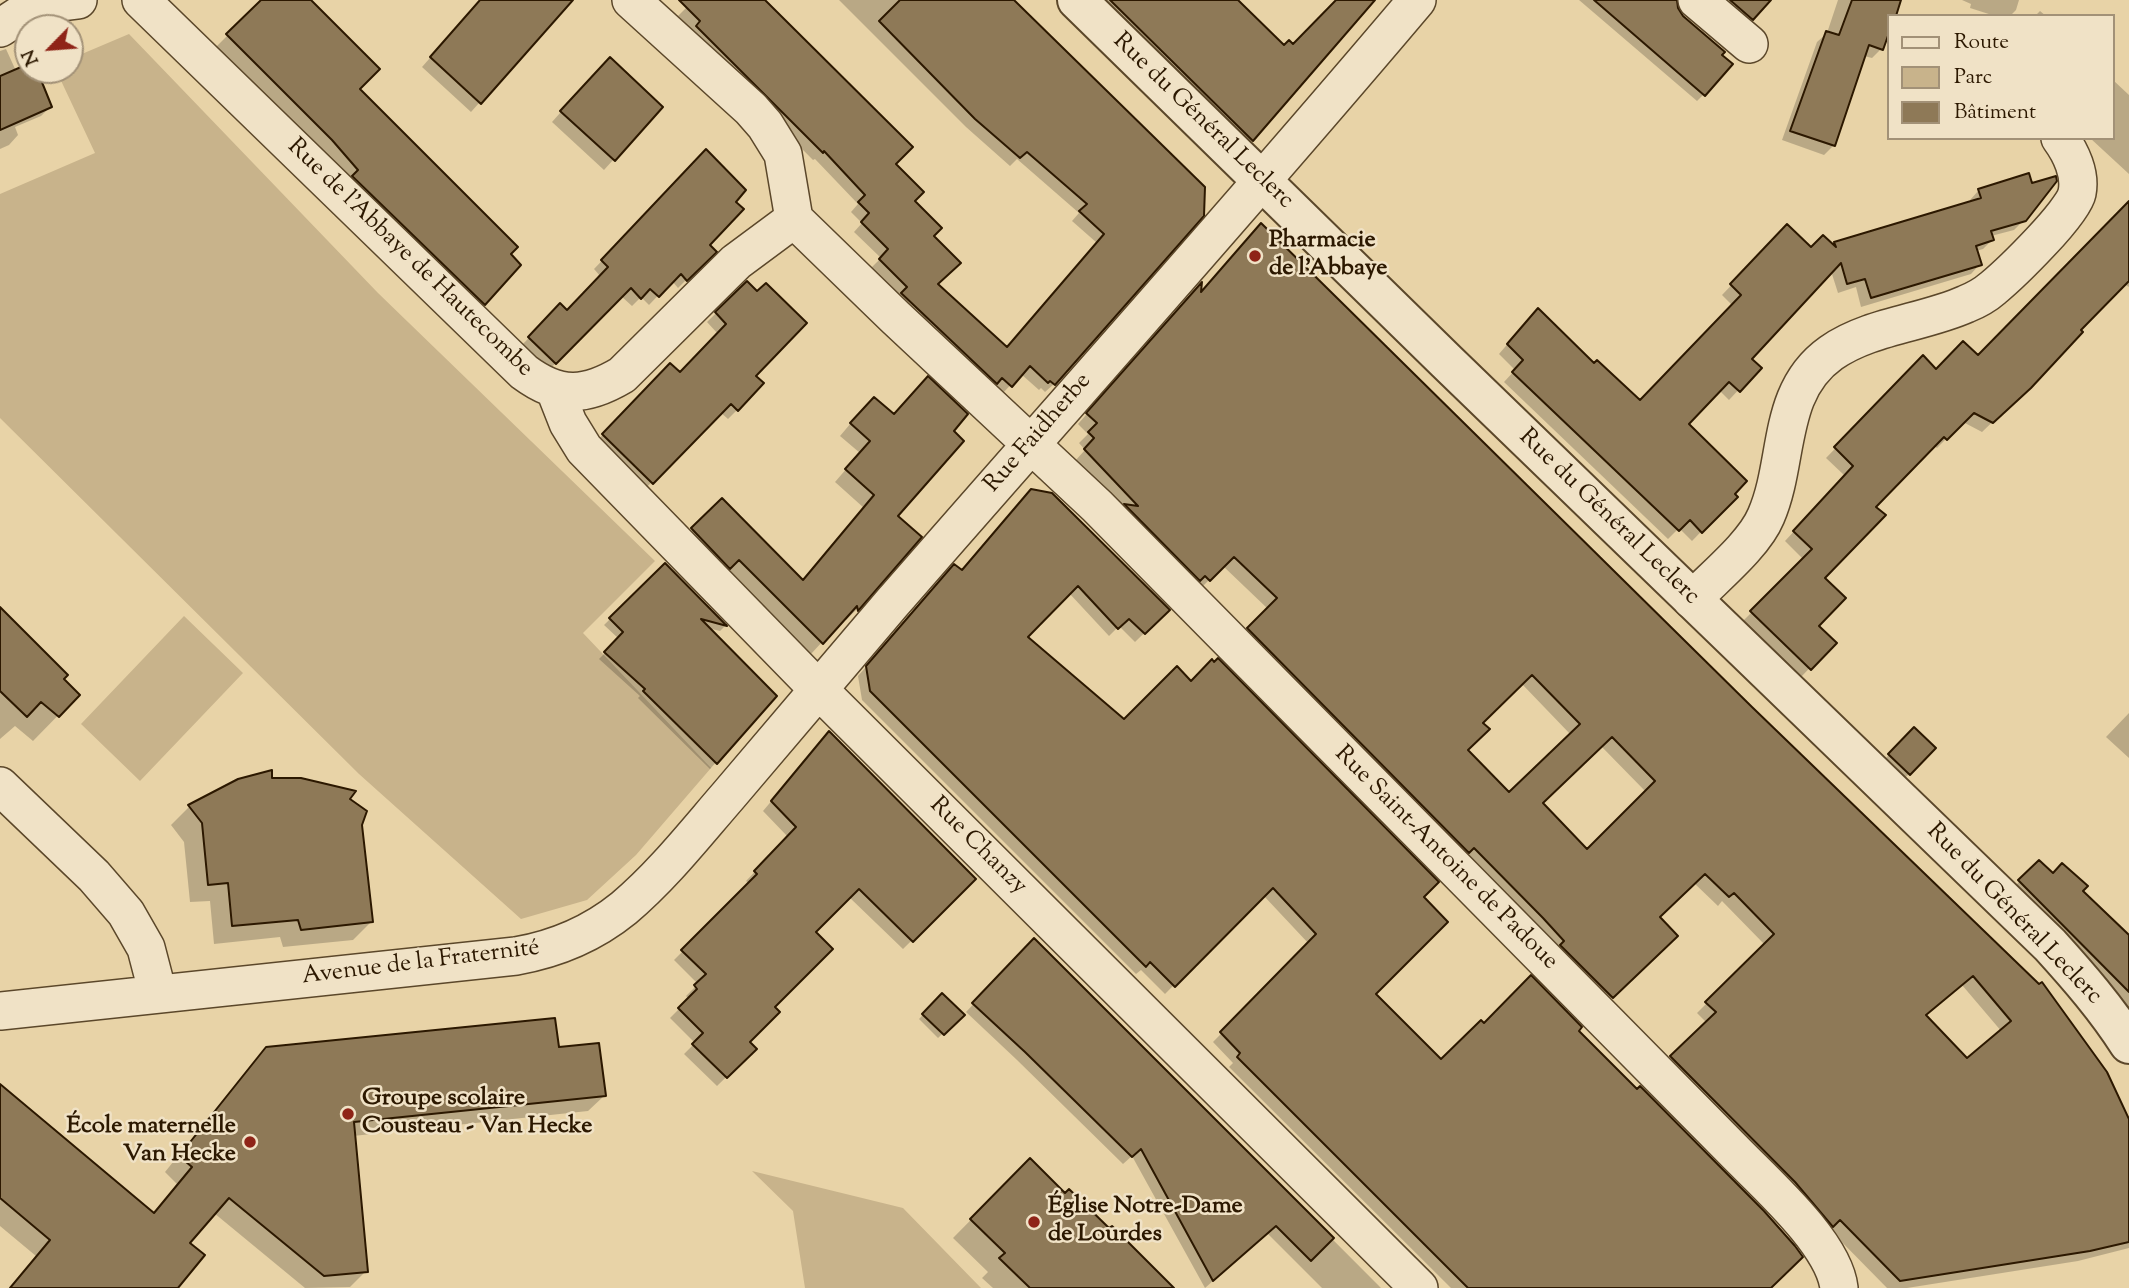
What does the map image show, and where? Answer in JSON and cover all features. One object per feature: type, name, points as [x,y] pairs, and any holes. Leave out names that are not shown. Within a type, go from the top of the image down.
[{"type":"street","points":[[0,28],[38,0]]},
{"type":"street","points":[[52,0],[78,0]]},
{"type":"street","name":"Rue de l'Abbaye de Hautecombe","points":[[141,0],[524,372],[555,390],[571,392],[590,389],[605,385],[622,375],[736,262],[794,219]]},
{"type":"street","points":[[631,0],[765,125],[783,154],[794,219]]},
{"type":"street","name":"Rue du Général Leclerc","points":[[1077,0],[2050,945],[2089,988],[2129,1044]]},
{"type":"street","name":"Rue Faidherbe","points":[[818,689],[1263,181],[1417,0]]},
{"type":"street","points":[[1697,0],[1749,44]]},
{"type":"street","points":[[1692,600],[1747,543],[1765,518],[1772,499],[1794,402],[1801,385],[1814,367],[1852,341],[1963,306],[1983,296],[1998,283],[2074,202],[2078,184],[2073,162],[2061,140]]},
{"type":"street","name":"Rue Saint-Antoine de Padoue","points":[[794,219],[1097,506],[1781,1200],[1810,1230],[1830,1259],[1839,1288]]},
{"type":"street","name":"Rue Chanzy","points":[[555,390],[568,423],[584,449],[818,689],[1419,1288]]},
{"type":"street","name":"Avenue de la Fraternité","points":[[0,1011],[516,956],[541,951],[577,938],[623,909],[658,876],[818,689]]},
{"type":"street","points":[[0,786],[94,876],[126,913],[146,947],[158,993]]},
{"type":"green space","points":[[129,34],[378,293],[655,561],[583,633],[711,768],[636,855],[587,900],[521,919],[359,774],[0,418],[0,194],[95,153],[63,84],[84,84],[84,53]]},
{"type":"green space","points":[[184,616],[243,673],[140,781],[81,724]]},
{"type":"green space","points":[[752,1171],[903,1208],[981,1288],[805,1288],[793,1211]]},
{"type":"building","points":[[261,0],[311,0],[380,69],[360,89],[518,247],[511,254],[521,265],[485,305],[352,176],[358,170],[332,140],[226,34]]},
{"type":"building","points":[[480,0],[573,0],[481,104],[430,57]]},
{"type":"building","points":[[679,0],[765,0],[913,147],[896,164],[924,192],[915,201],[942,228],[934,236],[961,263],[938,284],[1007,347],[1104,234],[1079,211],[1087,204],[1027,152],[1020,158],[975,119],[879,21],[900,0],[1014,0],[1205,187],[1204,216],[1055,385],[1050,381],[1048,383],[1030,366],[1012,387],[1002,378],[997,384],[901,293],[907,287],[879,259],[888,249],[861,222],[869,213],[858,202],[865,195],[824,151],[823,153],[696,26],[700,21]]},
{"type":"building","points":[[1110,0],[1238,0],[1284,45],[1289,40],[1293,44],[1336,0],[1375,0],[1253,141]]},
{"type":"building","points":[[1594,0],[1677,0],[1683,16],[1725,52],[1722,55],[1733,64],[1705,96]]},
{"type":"building","points":[[1730,0],[1771,0],[1753,20]]},
{"type":"building","points":[[1852,0],[1901,0],[1897,14],[1888,14],[1888,36],[1883,50],[1869,45],[1835,146],[1790,131],[1826,31],[1839,35]]},
{"type":"building","points":[[610,57],[663,107],[615,161],[560,111]]},
{"type":"building","points":[[14,70],[14,84],[43,84],[52,107],[0,130],[0,76]]},
{"type":"building","points":[[706,149],[746,190],[736,202],[744,209],[710,245],[717,252],[687,281],[681,274],[659,297],[650,289],[641,299],[631,288],[556,364],[528,337],[560,303],[567,310],[608,267],[601,260]]},
{"type":"building","points":[[2029,173],[2032,183],[2056,176],[2057,181],[2026,221],[1991,231],[1994,240],[1976,246],[1982,265],[1871,298],[1865,279],[1847,284],[1841,263],[1752,359],[1762,368],[1740,392],[1729,382],[1689,424],[1747,481],[1735,494],[1738,497],[1702,533],[1690,520],[1679,531],[1512,372],[1523,360],[1507,344],[1538,308],[1594,363],[1597,360],[1640,400],[1741,295],[1730,284],[1787,224],[1811,247],[1823,235],[1836,247],[1834,242],[1981,198],[1978,189]]},
{"type":"building","points":[[2129,201],[2129,281],[2081,330],[2083,332],[2031,388],[1993,423],[1974,413],[1947,440],[1944,437],[1876,507],[1886,515],[1825,578],[1846,598],[1819,626],[1837,643],[1811,670],[1750,611],[1812,549],[1793,531],[1853,466],[1834,447],[1923,355],[1936,369],[1963,341],[1978,355]]},
{"type":"building","points":[[1261,223],[1752,707],[2039,984],[2042,982],[2107,1072],[2129,1119],[2129,1242],[2090,1251],[1900,1281],[1840,1220],[1833,1227],[1795,1182],[1670,1056],[1716,1012],[1705,1002],[1774,934],[1734,893],[1729,897],[1705,874],[1660,917],[1678,936],[1613,998],[1560,945],[1564,941],[1543,918],[1474,848],[1469,853],[1247,628],[1277,598],[1234,557],[1210,581],[1205,576],[1200,581],[1124,504],[1138,506],[1084,449],[1094,438],[1088,432],[1097,423],[1086,413],[1202,282],[1201,292]],"holes":[[[1532,675],[1580,724],[1509,792],[1468,750],[1490,729],[1483,723]],[[1612,737],[1655,781],[1587,849],[1543,803]],[[1973,976],[2011,1021],[1967,1058],[1926,1015]]]},
{"type":"building","points":[[747,281],[757,291],[766,283],[807,323],[756,376],[764,383],[738,411],[731,404],[653,484],[602,434],[670,363],[680,372],[726,324],[715,312]]},
{"type":"building","points":[[928,376],[968,414],[954,431],[964,441],[898,516],[922,537],[858,611],[857,606],[823,644],[739,560],[730,569],[691,528],[722,498],[803,580],[874,495],[845,469],[870,441],[850,423],[874,397],[894,414]]},
{"type":"building","points":[[1031,489],[1052,493],[1170,610],[1145,634],[1129,619],[1118,629],[1078,586],[1028,637],[1124,719],[1177,666],[1191,681],[1212,659],[1214,662],[1218,658],[1439,882],[1424,897],[1448,922],[1376,994],[1441,1059],[1481,1020],[1484,1023],[1531,975],[1582,1027],[1579,1031],[1637,1089],[1640,1086],[1795,1246],[1803,1257],[1771,1288],[1468,1288],[1237,1057],[1240,1053],[1220,1032],[1316,934],[1273,888],[1175,987],[1150,962],[1146,967],[870,691],[866,666],[954,564],[962,570]]},
{"type":"building","points":[[665,563],[727,626],[701,619],[777,696],[717,764],[643,691],[645,689],[604,652],[623,632],[609,618]]},
{"type":"building","points":[[0,607],[68,675],[64,679],[80,695],[59,717],[41,702],[27,717],[0,691]]},
{"type":"building","points":[[1914,727],[1936,748],[1910,775],[1888,754]]},
{"type":"building","points":[[829,731],[976,879],[913,942],[859,889],[816,932],[833,949],[775,1007],[780,1012],[750,1042],[757,1049],[727,1078],[692,1044],[703,1033],[678,1008],[697,989],[694,985],[706,974],[681,950],[757,874],[754,871],[796,827],[771,801]]},
{"type":"building","points":[[272,770],[272,778],[301,778],[356,791],[350,799],[367,811],[362,825],[373,922],[301,930],[298,920],[232,926],[228,883],[208,885],[202,823],[188,805],[238,779]]},
{"type":"building","points":[[2039,860],[2053,873],[2062,863],[2088,886],[2083,891],[2129,935],[2129,992],[2018,880]]},
{"type":"building","points":[[1034,938],[1334,1238],[1311,1261],[1276,1226],[1213,1281],[1141,1149],[1132,1157],[972,1003]]},
{"type":"building","points":[[942,993],[965,1015],[944,1035],[922,1014]]},
{"type":"building","points":[[555,1018],[559,1047],[599,1043],[606,1096],[354,1122],[368,1272],[324,1276],[229,1198],[190,1243],[205,1255],[178,1288],[10,1288],[50,1240],[0,1198],[0,1084],[154,1213],[192,1167],[179,1156],[266,1047]]},
{"type":"building","name":"Église Notre-Dame de Lourdes","points":[[1030,1158],[1065,1193],[1069,1189],[1109,1228],[1112,1226],[1174,1288],[1030,1288],[999,1258],[1005,1253],[970,1219]]},
{"type":"place","name":"Pharmacie de l'Abbaye","points":[[1255,256]]},
{"type":"place","name":"Groupe scolaire Cousteau - Van Hecke","points":[[348,1114]]},
{"type":"place","name":"École maternelle Van Hecke","points":[[250,1142]]},
{"type":"place","name":"Église Notre-Dame de Lourdes","points":[[1034,1222]]}]
